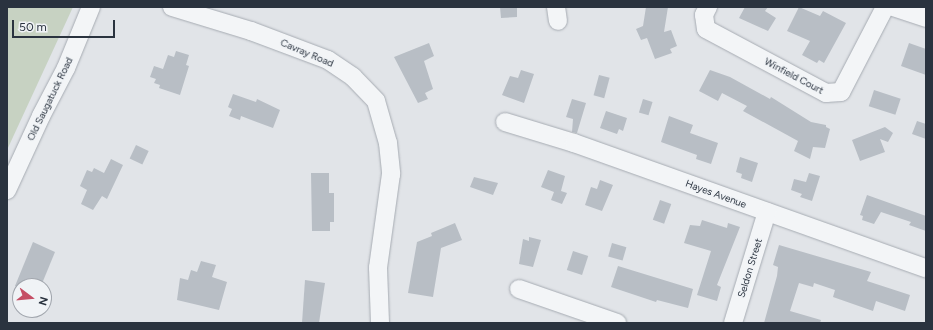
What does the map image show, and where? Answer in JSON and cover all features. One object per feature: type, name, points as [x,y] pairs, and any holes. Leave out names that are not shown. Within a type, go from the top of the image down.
[{"type":"street","name":"Old Saugatuck Road","points":[[7,190],[66,68],[91,7]]},
{"type":"street","name":"Cavray Road","points":[[172,7],[251,31],[328,60],[353,77],[376,101],[388,143],[391,174],[378,268],[380,323]]},
{"type":"street","name":"Winfield Court","points":[[708,7],[704,15],[706,29],[826,93],[841,92],[885,7]]},
{"type":"street","points":[[893,7],[926,18]]},
{"type":"street","name":"Hayes Avenue","points":[[505,122],[574,143],[926,268]]},
{"type":"street","name":"Seldon Street","points":[[733,323],[767,212]]},
{"type":"street","points":[[519,289],[617,323]]},
{"type":"green space","points":[[7,7],[73,7],[7,150]]},
{"type":"building","points":[[500,7],[517,7],[517,17],[501,18]]},
{"type":"building","points":[[646,7],[668,7],[664,32],[671,30],[677,46],[670,49],[672,53],[655,59],[647,38],[641,40],[636,29],[643,26]]},
{"type":"building","points":[[745,7],[768,7],[765,11],[776,18],[768,31],[739,18]]},
{"type":"building","points":[[799,7],[820,16],[823,11],[846,23],[824,63],[819,60],[817,63],[802,55],[810,41],[787,31]]},
{"type":"building","points":[[429,43],[434,56],[424,61],[433,89],[425,93],[428,99],[418,103],[394,57]]},
{"type":"building","points":[[909,43],[926,49],[926,75],[901,66]]},
{"type":"building","points":[[176,51],[189,55],[186,65],[189,66],[180,95],[159,88],[160,85],[154,83],[156,79],[150,77],[154,66],[163,69],[168,55],[174,57]]},
{"type":"building","points":[[521,70],[534,74],[524,103],[502,95],[510,76],[518,78]]},
{"type":"building","points":[[710,70],[730,77],[770,99],[771,97],[811,122],[826,125],[826,127],[830,129],[825,148],[813,147],[810,159],[794,151],[798,141],[743,111],[747,106],[722,93],[718,101],[699,91]]},
{"type":"building","points":[[599,75],[610,78],[604,98],[594,95]]},
{"type":"building","points":[[874,90],[901,99],[895,115],[869,106]]},
{"type":"building","points":[[233,94],[256,102],[257,99],[280,110],[273,128],[241,116],[240,120],[229,116],[232,109],[228,107]]},
{"type":"building","points":[[572,99],[586,103],[577,133],[572,132],[573,119],[566,117]]},
{"type":"building","points":[[643,99],[653,102],[648,115],[639,112]]},
{"type":"building","points":[[606,111],[627,118],[623,131],[619,129],[617,134],[600,128]]},
{"type":"building","points":[[669,116],[693,125],[690,133],[718,143],[711,164],[696,159],[697,155],[661,142]]},
{"type":"building","points":[[917,121],[926,124],[926,139],[912,134]]},
{"type":"building","points":[[885,127],[893,133],[888,142],[880,139],[885,152],[860,161],[852,140]]},
{"type":"building","points":[[136,145],[149,151],[142,165],[130,159]]},
{"type":"building","points":[[740,157],[758,163],[752,182],[741,178],[742,174],[736,172]]},
{"type":"building","points":[[111,159],[123,165],[107,199],[102,196],[93,210],[81,204],[87,190],[80,186],[87,170],[92,172],[94,168],[104,173]]},
{"type":"building","points":[[548,170],[565,176],[561,191],[567,193],[562,204],[551,200],[554,192],[541,187]]},
{"type":"building","points":[[311,173],[329,173],[329,193],[334,193],[334,222],[330,222],[330,231],[312,231]]},
{"type":"building","points":[[809,173],[820,176],[812,201],[800,197],[802,194],[791,190],[794,179],[806,182]]},
{"type":"building","points":[[474,177],[498,183],[493,195],[470,187]]},
{"type":"building","points":[[600,180],[613,185],[602,211],[585,205],[591,187],[597,189]]},
{"type":"building","points":[[867,195],[926,216],[926,231],[909,225],[911,222],[881,212],[874,224],[862,220],[863,216],[860,215]]},
{"type":"building","points":[[660,200],[671,204],[664,224],[653,220]]},
{"type":"building","points":[[702,220],[727,228],[728,223],[740,227],[717,285],[721,287],[717,301],[697,295],[711,251],[684,243],[690,225],[700,226]]},
{"type":"building","points":[[455,223],[462,240],[441,248],[433,297],[408,293],[417,242],[432,236],[431,233]]},
{"type":"building","points":[[529,237],[541,240],[533,267],[519,264],[523,239],[529,241]]},
{"type":"building","points":[[33,242],[55,252],[44,278],[18,278]]},
{"type":"building","points":[[612,243],[626,247],[623,261],[608,256]]},
{"type":"building","points":[[779,245],[871,272],[867,281],[910,295],[905,311],[876,301],[873,311],[833,297],[835,290],[814,283],[813,287],[799,283],[790,311],[821,320],[820,323],[764,323],[777,276],[778,267],[773,265]]},
{"type":"building","points":[[573,251],[588,256],[582,275],[567,270]]},
{"type":"building","points":[[201,261],[216,265],[212,277],[227,282],[219,310],[177,300],[180,278],[188,280],[191,270],[197,272]]},
{"type":"building","points":[[618,266],[693,289],[688,308],[657,300],[656,302],[611,287]]},
{"type":"building","points":[[305,280],[325,283],[319,323],[302,323]]}]
